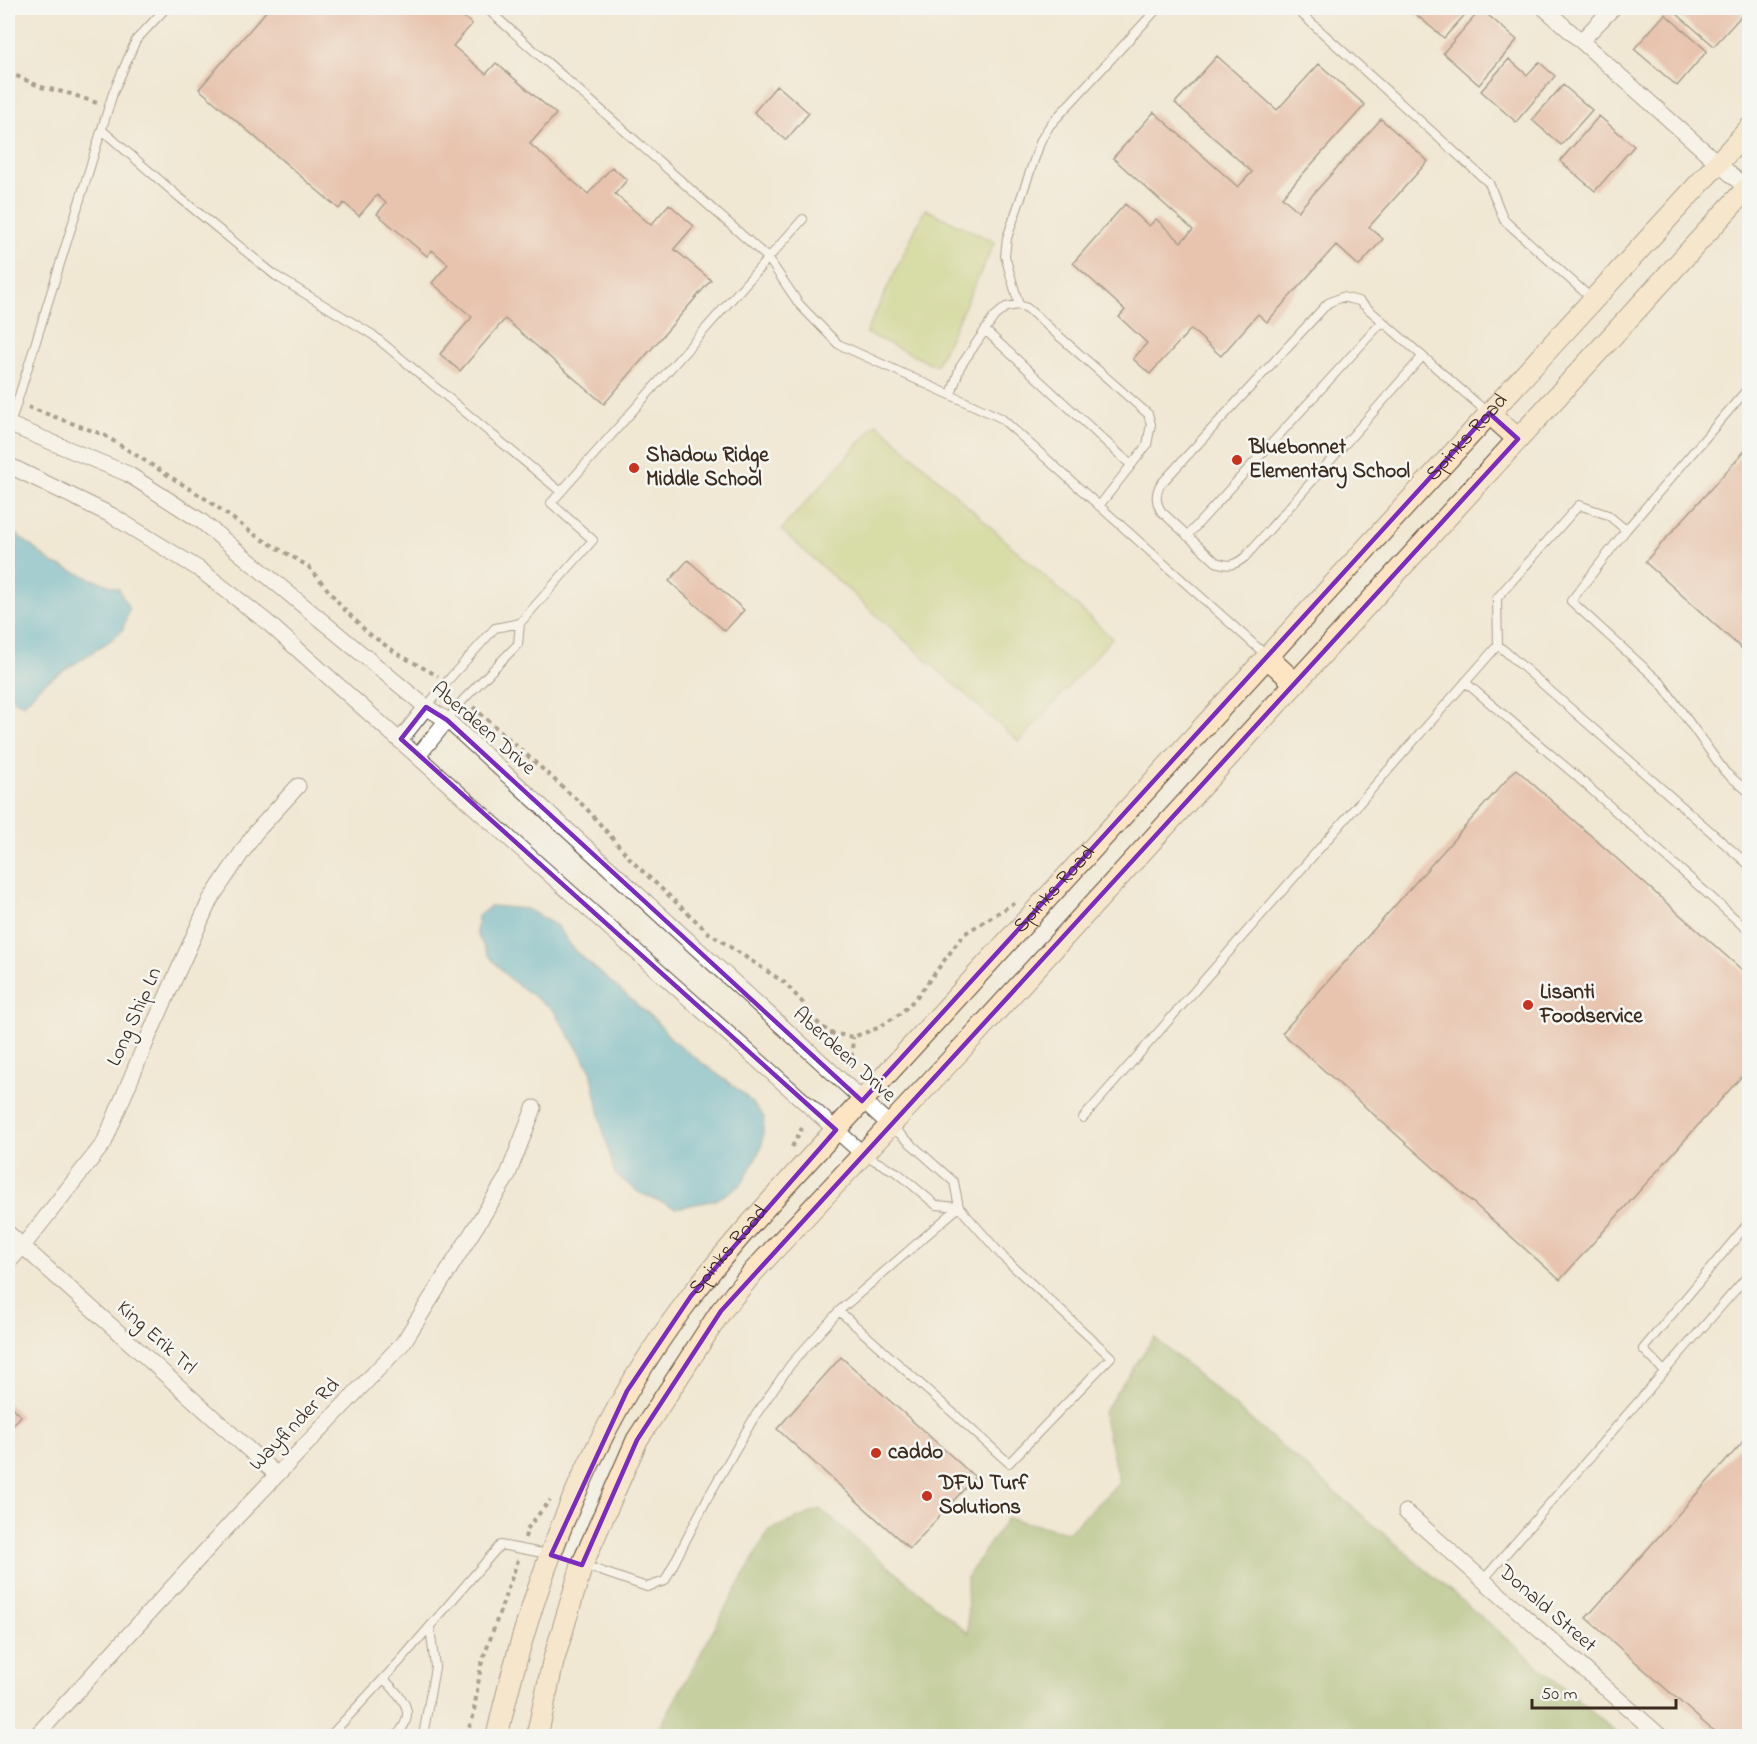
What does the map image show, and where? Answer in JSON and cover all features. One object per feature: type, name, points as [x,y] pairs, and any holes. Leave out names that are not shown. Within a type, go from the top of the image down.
[{"type":"main road","name":"Spinks Road","points":[[497,1737],[507,1690],[550,1555],[580,1486],[627,1391],[691,1296],[742,1235],[862,1101],[1749,128]]},
{"type":"main road","name":"Spinks Road","points":[[537,1737],[553,1662],[582,1565],[637,1440],[721,1311],[754,1271],[968,1042],[1748,186]]},
{"type":"main road","points":[[1489,414],[1518,439]]},
{"type":"main road","points":[[1267,657],[1295,683]]},
{"type":"main road","points":[[550,1555],[582,1565]]},
{"type":"street","points":[[1544,8],[1718,163],[1748,186]]},
{"type":"street","points":[[1581,41],[1613,8]]},
{"type":"street","name":"Aberdeen Drive","points":[[9,424],[128,474],[201,521],[426,707],[447,720],[890,1125]]},
{"type":"street","points":[[8,465],[111,515],[199,568],[267,622],[863,1154]]},
{"type":"street","points":[[400,740],[426,707]]},
{"type":"street","points":[[418,756],[447,720]]},
{"type":"street","name":"Long Ship Ln","points":[[8,1263],[104,1143],[210,900],[255,833],[298,786]]},
{"type":"street","name":"Wayfinder Rd","points":[[36,1737],[403,1342],[507,1177],[534,1108]]},
{"type":"street","name":"King Erik Trl","points":[[8,1233],[277,1475]]},
{"type":"street","name":"Donald Street","points":[[1406,1512],[1660,1737]]},
{"type":"lane","points":[[9,424],[109,107],[136,40],[166,8]]},
{"type":"lane","points":[[486,8],[768,258],[799,304],[838,344],[1002,418],[1267,657]]},
{"type":"lane","points":[[1019,305],[1005,256],[1007,238],[1041,140],[1050,125],[1158,8]]},
{"type":"lane","points":[[1295,8],[1489,183],[1504,220],[1593,299]]},
{"type":"lane","points":[[102,130],[179,197],[276,276],[373,335],[561,492]]},
{"type":"lane","points":[[426,707],[495,628],[519,623],[592,540],[551,503],[803,219]]},
{"type":"lane","points":[[1422,357],[1245,557],[1235,564],[1225,566],[1216,562],[1161,511],[1156,501],[1156,492],[1160,485],[1328,303],[1342,297],[1350,297],[1359,301],[1489,414]]},
{"type":"lane","points":[[951,395],[960,367],[994,317],[1006,307],[1019,305],[1027,308],[1148,414],[1151,424],[1146,445],[1099,506]]},
{"type":"lane","points":[[1187,536],[1382,321]]},
{"type":"lane","points":[[985,330],[1131,465]]},
{"type":"lane","points":[[1749,386],[1626,531],[1571,601],[1661,683],[1725,772],[1749,793]]},
{"type":"lane","points":[[1083,1118],[1498,645],[1497,598],[1579,505],[1608,515],[1626,531]]},
{"type":"lane","points":[[447,720],[464,699],[518,644],[519,623]]},
{"type":"lane","points":[[1498,645],[1749,866]]},
{"type":"lane","points":[[1465,682],[1574,774],[1749,932]]},
{"type":"lane","points":[[839,1311],[1009,1463],[1111,1357],[1005,1258],[959,1207],[954,1182],[890,1125]]},
{"type":"lane","points":[[863,1154],[898,1173],[936,1205],[959,1207]]},
{"type":"lane","points":[[582,1565],[647,1587],[666,1581],[708,1497],[755,1416],[791,1364],[839,1311],[959,1207]]},
{"type":"lane","points":[[1664,1371],[1643,1349],[1749,1221]]},
{"type":"lane","points":[[1482,1580],[1749,1273]]},
{"type":"lane","points":[[330,1737],[430,1627],[500,1545],[550,1555]]},
{"type":"lane","points":[[423,1737],[435,1667],[430,1627]]},
{"type":"lane","points":[[384,1678],[403,1699],[408,1712],[405,1727],[396,1737]]},
{"type":"path","points":[[8,72],[41,87],[109,107]]},
{"type":"path","points":[[851,1066],[854,1037],[878,1029],[901,1013],[916,999],[964,934],[1016,902]]},
{"type":"path","points":[[466,1737],[473,1717],[481,1665],[528,1529],[552,1497]]},
{"type":"highlighted area","points":[[1489,413],[1518,439],[721,1311],[637,1440],[582,1565],[551,1555],[627,1391],[691,1296],[836,1130],[401,739],[426,707],[447,720],[862,1101]]},
{"type":"green space","points":[[925,209],[995,242],[936,366],[866,333]]},
{"type":"green space","points":[[877,423],[1112,638],[1019,742],[781,530]]},
{"type":"green space","points":[[1154,1337],[1620,1736],[655,1736],[769,1530],[820,1509],[968,1633],[967,1577],[1007,1518],[1068,1532],[1119,1483],[1103,1413]]},
{"type":"water","points":[[8,530],[19,536],[52,563],[119,589],[129,609],[123,629],[110,641],[40,686],[24,704],[8,697]]},
{"type":"water","points":[[491,906],[527,909],[557,926],[575,951],[656,1021],[673,1041],[745,1095],[764,1117],[762,1146],[742,1184],[716,1200],[676,1208],[640,1193],[615,1174],[602,1126],[591,1070],[554,1011],[511,980],[488,955],[476,932],[478,916]]},
{"type":"building","name":"Shadow Ridge Middle School","points":[[269,8],[453,8],[472,24],[453,46],[486,74],[496,63],[556,114],[530,144],[588,194],[612,167],[627,180],[615,194],[651,225],[669,204],[694,226],[674,249],[711,280],[604,404],[505,319],[460,371],[440,354],[472,317],[432,283],[448,264],[432,250],[427,256],[377,214],[386,203],[377,195],[359,216],[344,203],[339,209],[199,89]]},
{"type":"building","points":[[1417,8],[1471,8],[1444,38],[1413,12]]},
{"type":"building","points":[[1670,8],[1736,8],[1743,14],[1714,46]]},
{"type":"building","points":[[1481,9],[1517,40],[1479,85],[1443,53]]},
{"type":"building","points":[[1665,14],[1707,51],[1677,86],[1634,49]]},
{"type":"building","points":[[1217,56],[1277,110],[1319,64],[1365,105],[1282,197],[1298,211],[1381,119],[1428,161],[1369,227],[1383,239],[1359,266],[1336,245],[1267,322],[1258,314],[1221,356],[1191,329],[1150,374],[1133,359],[1147,343],[1119,317],[1125,310],[1073,263],[1125,204],[1149,226],[1156,219],[1181,242],[1193,230],[1113,158],[1154,112],[1238,187],[1252,172],[1175,103]]},
{"type":"building","points":[[1509,59],[1527,75],[1539,62],[1555,76],[1516,122],[1481,91]]},
{"type":"building","points":[[777,85],[809,113],[786,140],[754,112]]},
{"type":"building","points":[[1563,85],[1592,110],[1561,145],[1532,120]]},
{"type":"building","points":[[1599,116],[1634,146],[1595,191],[1560,161]]},
{"type":"building","points":[[1750,445],[1750,656],[1645,562]]},
{"type":"building","points":[[688,560],[744,610],[725,631],[669,581]]},
{"type":"building","name":"Lisanti Foodservice","points":[[1516,769],[1750,977],[1750,1067],[1560,1280],[1282,1033]]},
{"type":"building","name":"caddo","points":[[841,1357],[975,1477],[910,1549],[777,1429]]},
{"type":"building","points":[[8,1403],[21,1416],[8,1431]]},
{"type":"building","points":[[1750,1434],[1750,1736],[1719,1736],[1586,1618]]},
{"type":"place","name":"Bluebonnet Elementary School","points":[[1237,460]]},
{"type":"place","name":"Shadow Ridge Middle School","points":[[634,468]]},
{"type":"place","name":"Lisanti Foodservice","points":[[1528,1005]]},
{"type":"place","name":"caddo","points":[[876,1453]]},
{"type":"place","name":"DFW Turf Solutions","points":[[927,1496]]}]
